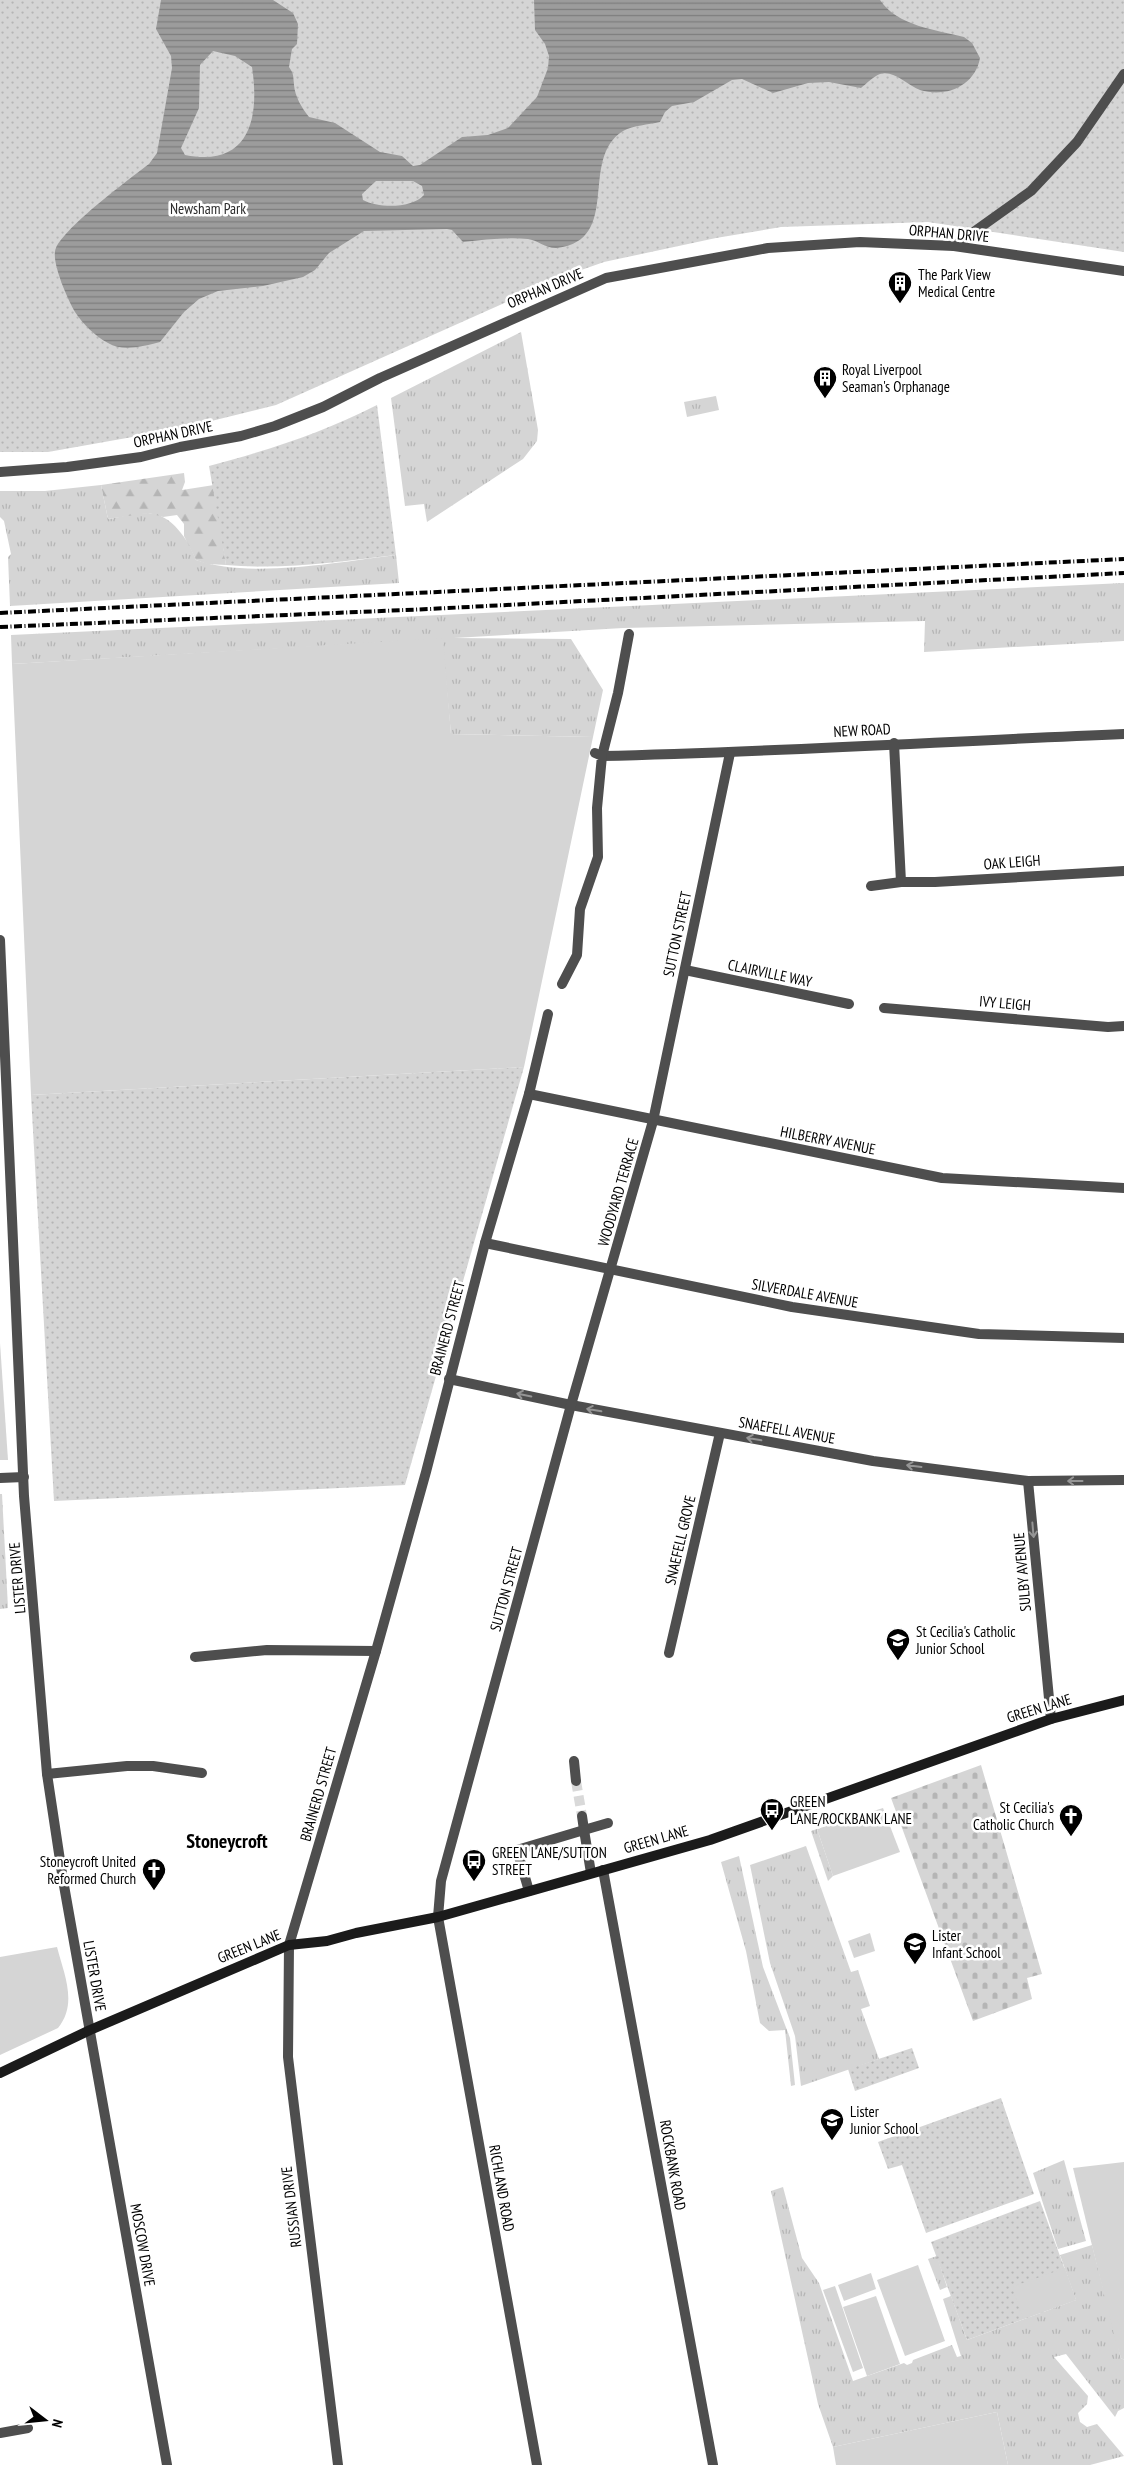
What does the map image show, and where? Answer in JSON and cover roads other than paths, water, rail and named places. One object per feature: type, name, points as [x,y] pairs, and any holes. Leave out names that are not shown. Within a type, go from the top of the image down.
[{"type":"main road","name":"GREEN LANE","points":[[0,2073],[90,2030],[289,1945],[327,1941],[356,1932],[438,1917],[734,1832],[1051,1719],[1124,1700]]},
{"type":"street","points":[[954,246],[1031,191],[1078,142],[1124,74]]},
{"type":"street","name":"ORPHAN DRIVE","points":[[0,472],[67,467],[141,457],[180,447],[241,436],[275,426],[323,407],[380,378],[606,278],[768,248],[860,242],[954,246],[1124,270]]},
{"type":"street","points":[[562,984],[577,955],[580,909],[598,857],[599,755],[629,634]]},
{"type":"street","name":"NEW ROAD","points":[[599,755],[730,753],[894,743],[1124,734]]},
{"type":"street","points":[[894,743],[902,882]]},
{"type":"street","name":"SUTTON STREET","points":[[653,1121],[730,753]]},
{"type":"street","name":"OAK LEIGH","points":[[871,886],[902,882],[935,882],[1124,871]]},
{"type":"street","name":"LISTER DRIVE","points":[[0,940],[24,1477],[47,1774],[63,1880],[90,2030]]},
{"type":"street","name":"CLAIRVILLE WAY","points":[[685,970],[849,1004]]},
{"type":"street","name":"IVY LEIGH","points":[[884,1008],[1108,1027],[1124,1026]]},
{"type":"street","name":"BRAINERD STREET","points":[[289,1945],[376,1651],[426,1472],[485,1243],[529,1094],[548,1014]]},
{"type":"street","name":"HILBERRY AVENUE","points":[[529,1094],[653,1121],[942,1178],[1124,1188]]},
{"type":"street","name":"WOODYARD TERRACE","points":[[611,1271],[653,1121]]},
{"type":"street","name":"SILVERDALE AVENUE","points":[[485,1243],[611,1271],[792,1307],[979,1334],[1124,1338]]},
{"type":"street","name":"SUTTON STREET","points":[[438,1917],[441,1881],[571,1405],[611,1271]]},
{"type":"street","name":"SNAEFELL AVENUE","points":[[449,1379],[571,1405],[874,1461],[1028,1481],[1124,1480]]},
{"type":"street","name":"SNAEFELL GROVE","points":[[669,1653],[720,1433]]},
{"type":"street","points":[[0,1478],[24,1477]]},
{"type":"street","name":"SULBY AVENUE","points":[[1028,1481],[1051,1719]]},
{"type":"street","points":[[195,1658],[267,1650],[376,1651]]},
{"type":"street","points":[[574,1761],[576,1781]]},
{"type":"street","points":[[47,1774],[136,1766],[154,1766],[202,1772]]},
{"type":"street","points":[[582,1816],[591,1873]]},
{"type":"street","points":[[529,1891],[517,1850],[608,1823]]},
{"type":"street","name":"ROCKBANK ROAD","points":[[603,1870],[713,2465]]},
{"type":"street","name":"RICHLAND ROAD","points":[[438,1917],[537,2465]]},
{"type":"street","name":"RUSSIAN DRIVE","points":[[289,1945],[288,2057],[338,2465]]},
{"type":"street","name":"MOSCOW DRIVE","points":[[90,2030],[167,2465]]},
{"type":"street","points":[[0,2433],[28,2428]]},
{"type":"tunnel","points":[[576,1781],[582,1816]]},
{"type":"railway","points":[[0,613],[1124,559]]},
{"type":"railway","points":[[0,627],[429,609],[1124,573]]},
{"type":"place","name":"The Park View Medical Centre","points":[[900,304]]},
{"type":"place","name":"Royal Liverpool Seaman's Orphanage","points":[[825,399]]},
{"type":"place","name":"St Cecilia's Catholic Junior School","points":[[898,1661]]},
{"type":"place","name":"GREEN LANE/ROCKBANK LANE","points":[[772,1831]]},
{"type":"place","name":"St Cecilia's Catholic Church","points":[[1071,1837]]},
{"type":"place","name":"GREEN LANE/SUTTON STREET","points":[[474,1882]]},
{"type":"place","name":"Stoneycroft United Reformed Church","points":[[154,1891]]},
{"type":"place","name":"Lister Infant School","points":[[915,1965]]},
{"type":"place","name":"Lister Junior School","points":[[832,2141]]},
{"type":"district","name":"Stoneycroft","points":[[227,1841]]},
{"type":"park label","name":"Newsham Park","points":[[208,208]]}]
